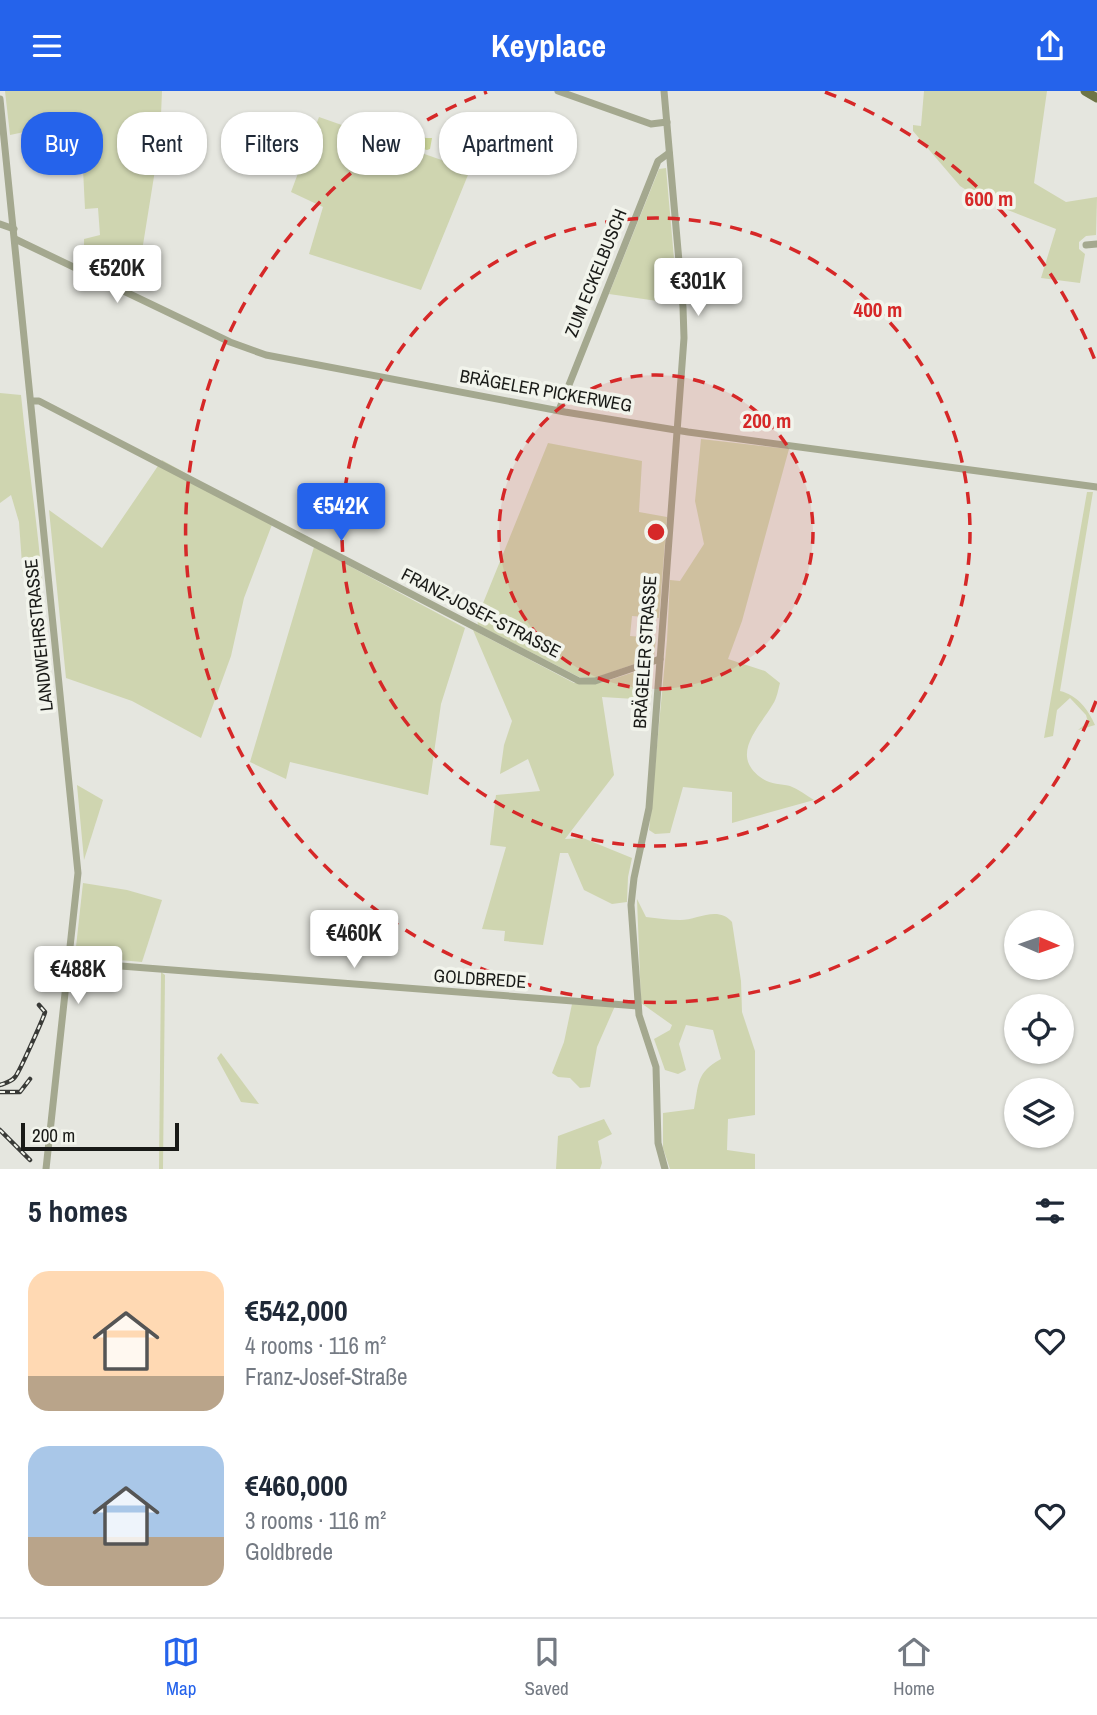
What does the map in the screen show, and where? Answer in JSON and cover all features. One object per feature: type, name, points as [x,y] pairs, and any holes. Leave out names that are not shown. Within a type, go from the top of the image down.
[{"type":"main road","points":[[1085,91],[1097,97]]},
{"type":"street","points":[[558,91],[651,124],[667,122]]},
{"type":"street","name":"BRÄGELER STRASSE","points":[[664,91],[684,322],[649,808],[632,892],[640,1024],[656,1067],[658,1143],[664,1169]]},
{"type":"street","name":"LANDWEHRSTRASSE","points":[[0,99],[78,873],[46,1169]]},
{"type":"street","name":"ZUM ECKELBUSCH","points":[[559,410],[658,161],[669,153]]},
{"type":"street","points":[[0,224],[14,229]]},
{"type":"street","name":"BRÄGELER PICKERWEG","points":[[15,239],[245,349],[365,375],[677,430],[1097,487]]},
{"type":"street","points":[[1086,245],[1097,244]]},
{"type":"street","name":"FRANZ-JOSEF-STRASSE","points":[[31,401],[39,401],[579,681],[596,681],[660,659]]},
{"type":"street","name":"GOLDBREDE","points":[[69,963],[638,1006]]},
{"type":"shaded area","points":[[5,91],[162,91],[161,112],[117,112],[117,175],[154,175],[142,251],[126,247],[118,284],[84,266],[84,239],[100,235],[98,208],[85,209],[83,175],[103,175],[103,112],[21,112],[21,133],[10,135]]},
{"type":"shaded area","points":[[924,91],[1047,91],[1034,183],[1066,202],[1097,197],[1096,235],[1086,236],[1079,242],[1079,249],[1085,254],[1080,283],[1041,278],[1056,229],[982,200],[960,186],[913,131],[913,125],[921,126]]},
{"type":"shaded area","points":[[323,118],[337,123],[337,175],[425,175],[425,154],[439,159],[439,175],[468,175],[421,290],[309,254],[323,207],[291,192],[297,175],[323,175]]},
{"type":"shaded area","points":[[425,138],[432,138],[430,149],[427,150]]},
{"type":"shaded area","points":[[666,168],[678,304],[609,294],[659,169]]},
{"type":"shaded area","points":[[0,393],[21,395],[42,580],[23,578],[19,522],[11,495],[0,503]]},
{"type":"shaded area","points":[[701,439],[789,449],[742,621],[728,659],[765,671],[780,683],[774,702],[754,732],[747,751],[753,770],[766,781],[790,786],[814,800],[732,823],[732,792],[683,787],[670,833],[655,834],[649,830],[670,580],[680,581],[704,544],[695,501]]},
{"type":"shaded area","points":[[548,443],[642,461],[639,512],[667,517],[659,618],[632,616],[630,636],[656,638],[654,657],[595,678],[579,677],[478,625],[477,618]]},
{"type":"shaded area","points":[[162,460],[273,522],[244,598],[231,656],[201,738],[132,701],[66,678],[49,510],[102,548]]},
{"type":"shaded area","points":[[1087,492],[1093,492],[1060,691],[1081,704],[1095,725],[1078,730],[1088,722],[1086,715],[1070,698],[1057,710],[1053,736],[1044,738]]},
{"type":"shaded area","points":[[314,547],[465,628],[441,704],[428,795],[290,762],[286,779],[250,762]]},
{"type":"shaded area","points":[[473,630],[574,683],[600,683],[653,666],[651,700],[602,697],[614,775],[565,839],[583,838],[632,858],[627,902],[612,904],[584,890],[568,853],[560,853],[543,945],[504,941],[505,931],[482,929],[506,847],[490,845],[496,795],[540,791],[528,759],[500,774],[504,745],[512,721]]},
{"type":"shaded area","points":[[77,785],[103,800],[84,860]]},
{"type":"shaded area","points":[[83,883],[127,890],[162,900],[142,962],[75,956]]},
{"type":"shaded area","points":[[637,899],[646,917],[680,920],[714,914],[726,917],[732,922],[741,981],[742,1012],[755,1051],[755,1115],[728,1119],[727,1150],[755,1154],[755,1169],[670,1169],[663,1148],[663,1113],[694,1109],[700,1079],[707,1069],[721,1059],[713,1030],[686,1025],[679,1044],[686,1070],[678,1074],[665,1070],[654,1039],[670,1030],[672,1025],[641,1003]]},
{"type":"shaded area","points":[[161,972],[165,975],[163,1169],[159,1169]]},
{"type":"shaded area","points":[[572,1004],[615,1006],[597,1047],[590,1087],[580,1088],[570,1078],[558,1077],[552,1073],[564,1042]]},
{"type":"shaded area","points":[[221,1053],[259,1104],[241,1102],[217,1058]]},
{"type":"shaded area","points":[[604,1119],[612,1134],[598,1141],[602,1163],[600,1169],[556,1169],[558,1136]]},
{"type":"railway","points":[[0,1085],[13,1079],[21,1066],[45,1012],[39,1005]]},
{"type":"railway","points":[[0,1092],[20,1092],[30,1079]]},
{"type":"railway","points":[[0,1130],[30,1160]]}]
